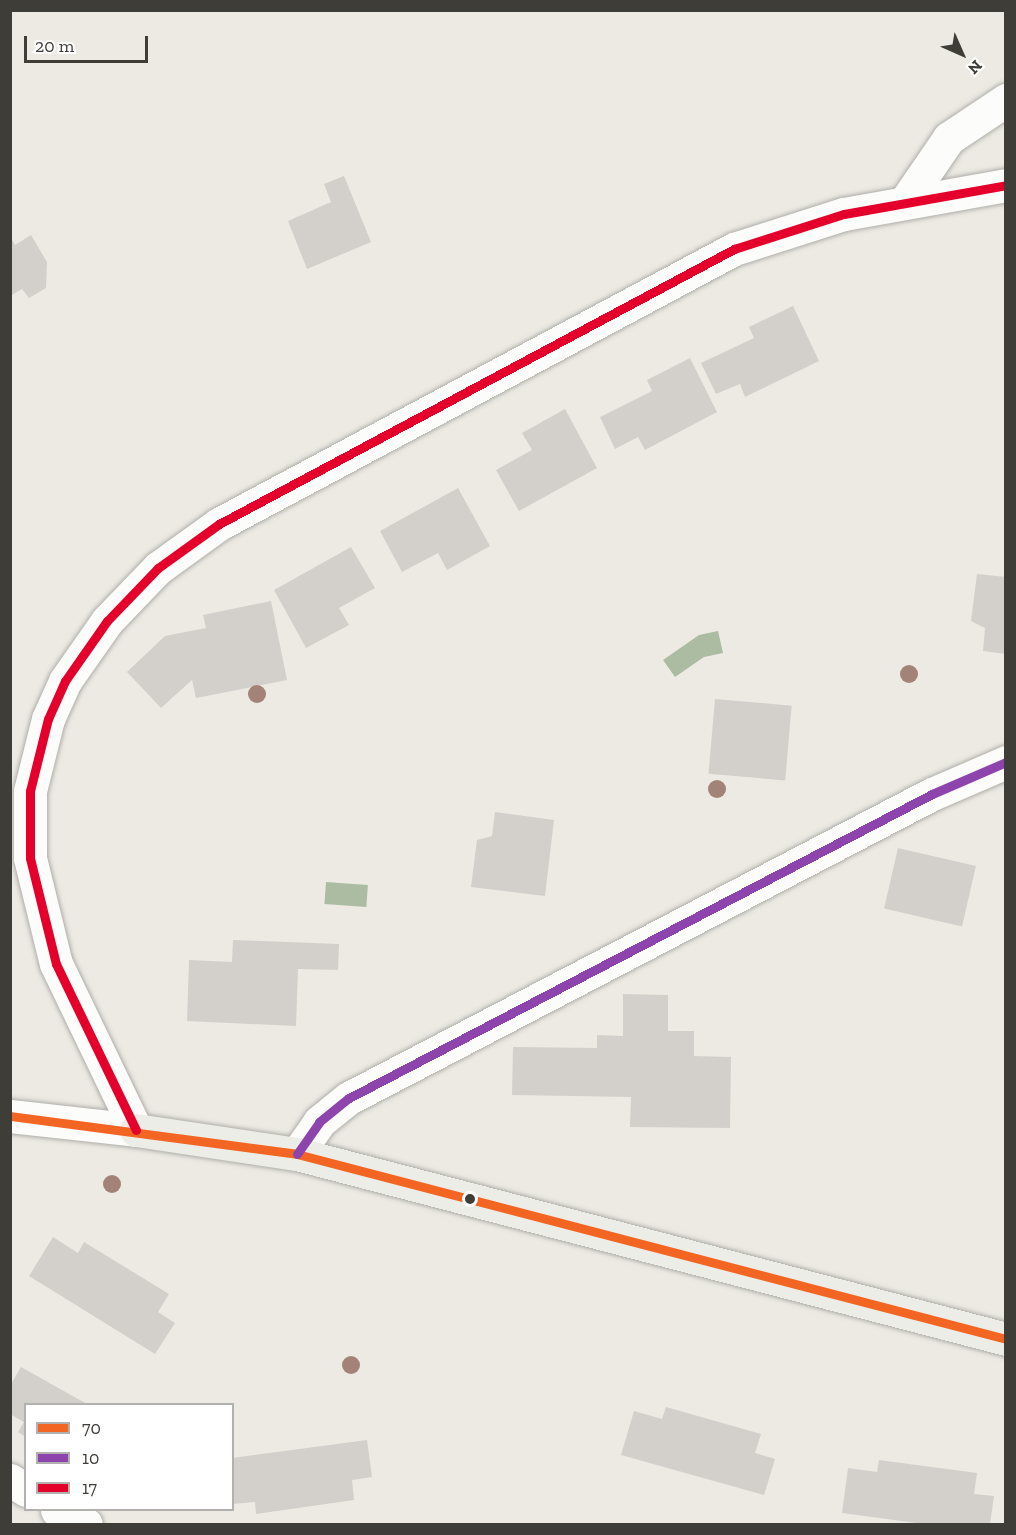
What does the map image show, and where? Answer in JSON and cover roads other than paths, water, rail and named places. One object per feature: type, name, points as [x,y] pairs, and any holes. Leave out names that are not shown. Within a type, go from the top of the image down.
[{"type":"street","points":[[907,199],[950,138],[1005,100]]},
{"type":"street","points":[[136,1130],[56,964],[30,858],[30,791],[48,719],[65,681],[107,621],[158,568],[219,524],[688,272],[781,231],[907,199],[1005,185]]},
{"type":"street","points":[[297,1154],[319,1122],[349,1098],[932,794],[1005,762]]},
{"type":"street","points":[[12,1120],[136,1130],[297,1154],[1005,1339]]},
{"type":"street","points":[[10,1480],[24,1489]]},
{"type":"street","points":[[61,1511],[86,1524]]}]
